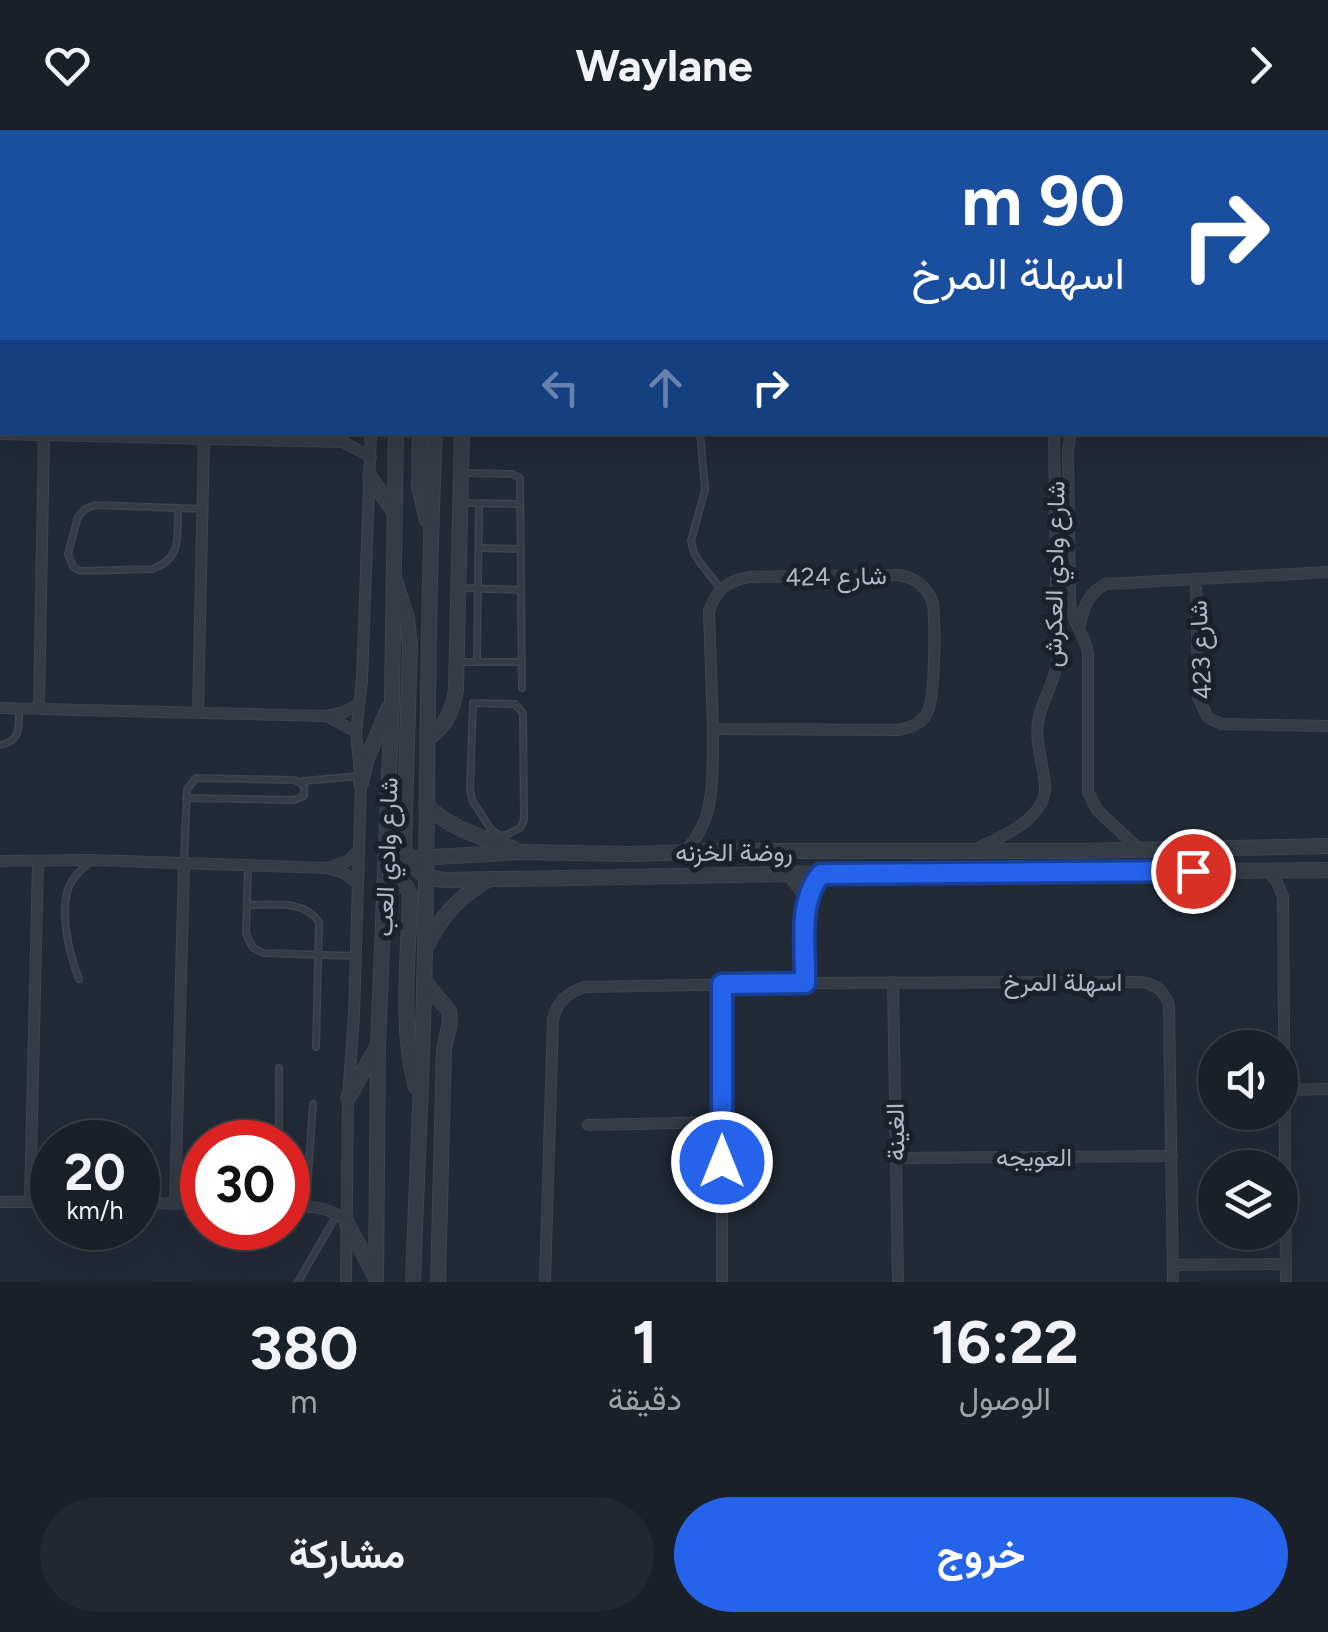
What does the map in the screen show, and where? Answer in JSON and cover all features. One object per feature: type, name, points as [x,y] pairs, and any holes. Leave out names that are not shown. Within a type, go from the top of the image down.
[{"type":"street","points":[[39,709],[44,435]]},
{"type":"street","points":[[84,435],[343,442],[360,435]]},
{"type":"street","points":[[346,1282],[343,1218],[348,1192],[348,1098],[356,956],[360,780],[356,732],[362,680],[370,477],[367,435]]},
{"type":"street","name":"شارع وادي العب","points":[[376,1280],[378,1046],[392,700],[396,435]]},
{"type":"street","points":[[420,435],[419,487],[430,530]]},
{"type":"street","name":"شارع وادي العب","points":[[414,1282],[435,435]]},
{"type":"street","points":[[426,739],[437,732],[451,712],[456,688],[462,435]]},
{"type":"street","name":"شارع وادي العكرش","points":[[970,852],[1027,819],[1045,794],[1037,734],[1040,712],[1056,668],[1054,435]]},
{"type":"street","points":[[1071,435],[1070,604],[1088,653],[1087,784],[1090,800],[1104,818],[1140,850]]},
{"type":"street","points":[[198,712],[204,438]]},
{"type":"street","points":[[343,442],[370,457]]},
{"type":"street","points":[[370,477],[396,513]]},
{"type":"street","name":"شارع 423","points":[[1079,630],[1086,602],[1097,588],[1106,584],[1328,572]]},
{"type":"street","name":"شارع 424","points":[[712,729],[908,728],[924,719],[932,702],[933,603],[917,580],[900,575],[750,578],[738,579],[720,589]]},
{"type":"street","name":"شارع 423","points":[[1196,579],[1198,697],[1208,718],[1222,724],[1328,726]]},
{"type":"street","points":[[394,581],[407,618],[410,645],[404,837],[408,860],[426,877]]},
{"type":"street","points":[[685,851],[704,825],[712,798],[708,622],[720,589]]},
{"type":"street","points":[[360,780],[392,700]]},
{"type":"street","points":[[0,708],[326,716],[359,704]]},
{"type":"street","points":[[326,716],[356,732]]},
{"type":"street","points":[[426,805],[450,825],[521,852]]},
{"type":"street","points":[[704,825],[710,842],[719,851]]},
{"type":"street","name":"روضة الخزنه","points":[[386,875],[408,860],[521,852],[970,852],[1328,846]]},
{"type":"street","points":[[0,861],[328,868],[342,864],[359,850]]},
{"type":"street","points":[[631,854],[632,876]]},
{"type":"street","points":[[32,1120],[38,862]]},
{"type":"street","points":[[174,1204],[184,865]]},
{"type":"street","points":[[328,868],[358,884]]},
{"type":"street","points":[[1267,870],[1283,897],[1284,1030]]},
{"type":"street","points":[[1283,897],[1298,870]]},
{"type":"street","name":"روضة الخزنه","points":[[426,877],[445,880],[1328,870]]},
{"type":"street","points":[[788,874],[806,899]]},
{"type":"street","points":[[805,983],[806,899],[821,874]]},
{"type":"street","points":[[425,951],[455,903],[490,878]]},
{"type":"street","points":[[385,895],[398,884],[406,886],[410,894],[407,1036],[420,1102]]},
{"type":"street","points":[[424,981],[447,1006],[450,1016],[444,1049],[438,1282]]},
{"type":"street","name":"اسهلة المرخ","points":[[545,1282],[552,1019],[558,1004],[570,992],[585,987],[894,982],[1140,982],[1157,987],[1167,999],[1170,1014],[1173,1282]]},
{"type":"street","name":"الغينة","points":[[894,982],[898,1282]]},
{"type":"street","points":[[722,984],[722,1282]]},
{"type":"street","points":[[348,1098],[378,1046]]},
{"type":"street","points":[[1298,1090],[1328,1089]]},
{"type":"street","points":[[588,1125],[722,1122]]},
{"type":"street","points":[[1284,1130],[1286,1282]]},
{"type":"street","name":"العويجه","points":[[896,1158],[1172,1156]]},
{"type":"street","points":[[326,1208],[348,1192]]},
{"type":"street","points":[[0,1202],[30,1202]]},
{"type":"street","points":[[160,1204],[180,1204]]},
{"type":"street","points":[[310,1206],[326,1208],[343,1218],[376,1280]]},
{"type":"street","points":[[1173,1265],[1286,1264]]},
{"type":"lane","points":[[700,435],[705,490],[691,542],[694,553],[720,589]]},
{"type":"lane","points":[[462,474],[518,476],[522,688]]},
{"type":"lane","points":[[461,503],[520,504]]},
{"type":"lane","points":[[477,662],[480,503]]},
{"type":"lane","points":[[178,508],[176,548],[163,566],[82,571],[70,563],[68,554],[78,518],[90,506],[178,508],[202,510]]},
{"type":"lane","points":[[479,548],[521,549]]},
{"type":"lane","points":[[458,588],[521,590]]},
{"type":"lane","points":[[457,662],[522,662]]},
{"type":"lane","points":[[474,703],[511,703],[524,713],[524,816],[520,828],[502,836],[490,828],[470,794],[474,703]]},
{"type":"lane","points":[[0,745],[17,736],[19,708]]},
{"type":"lane","points":[[184,865],[188,784],[200,777],[360,780]]},
{"type":"lane","points":[[186,798],[300,799],[306,790],[300,781]]},
{"type":"lane","points":[[79,979],[67,931],[66,898],[72,880],[92,860]]},
{"type":"lane","points":[[248,866],[246,934],[253,948],[263,953],[356,956]]},
{"type":"lane","points":[[247,904],[301,907],[312,912],[320,928],[316,1047]]},
{"type":"lane","points":[[279,1068],[279,1120]]},
{"type":"lane","points":[[310,1146],[313,1104]]},
{"type":"lane","points":[[298,1282],[343,1218]]},
{"type":"route","points":[[722,1162],[722,984],[805,983],[806,899],[821,874],[1193,871]]}]
